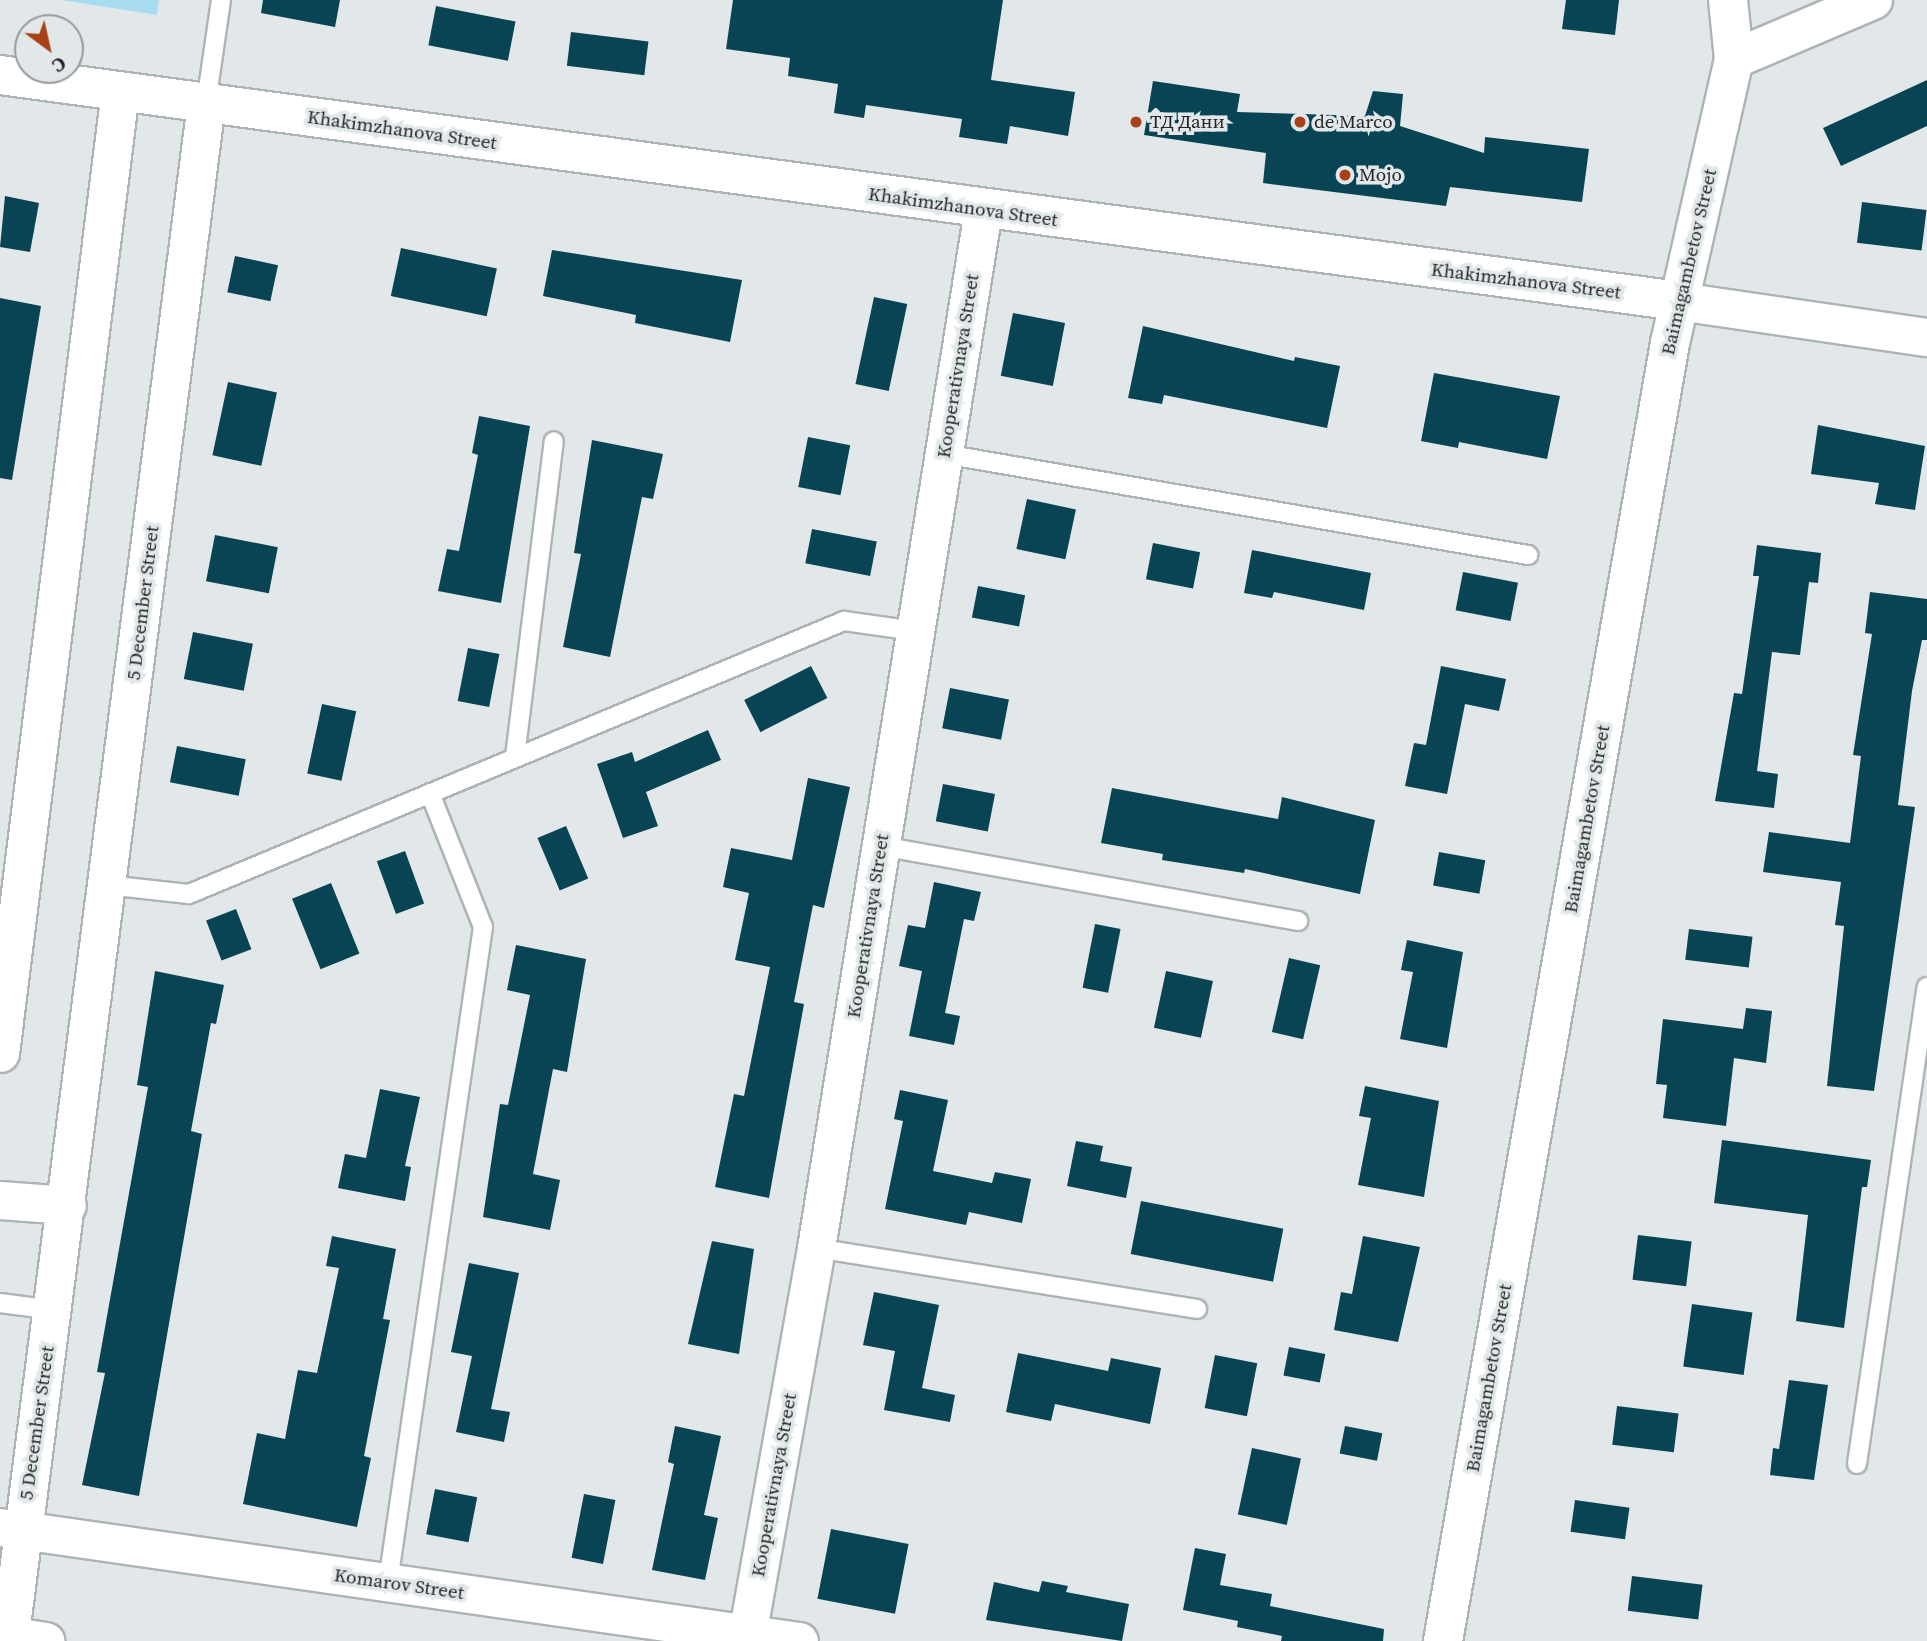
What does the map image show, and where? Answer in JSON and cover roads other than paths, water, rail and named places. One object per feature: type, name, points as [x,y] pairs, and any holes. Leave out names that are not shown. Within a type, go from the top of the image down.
[{"type":"street","name":"Baimagambetov Street","points":[[1443,1641],[1679,301],[1734,60],[1728,0]]},
{"type":"street","points":[[1734,60],[1873,0]]},
{"type":"street","name":"Khakimzhanova Street","points":[[0,75],[983,210],[1679,301],[1927,337]]},
{"type":"street","points":[[0,1052],[120,91]]},
{"type":"street","name":"5 December Street","points":[[6,1637],[11,1528],[53,1310],[206,103]]},
{"type":"street","name":"Kooperativnaya Street","points":[[746,1637],[817,1248],[983,210]]},
{"type":"street","points":[[0,1200],[67,1206]]},
{"type":"street","name":"Komarov Street","points":[[11,1528],[746,1637],[799,1641]]},
{"type":"street","points":[[6,1637],[45,1641]]},
{"type":"lane","name":"5 December Street","points":[[206,103],[222,0]]},
{"type":"lane","points":[[515,757],[554,441]]},
{"type":"lane","points":[[944,454],[1528,555]]},
{"type":"lane","points":[[107,885],[190,894],[844,621],[915,631]]},
{"type":"lane","points":[[388,1582],[484,927],[430,793]]},
{"type":"lane","points":[[881,846],[1298,922]]},
{"type":"lane","points":[[1857,1464],[1927,988]]},
{"type":"lane","points":[[817,1248],[1197,1308]]},
{"type":"lane","points":[[0,1303],[53,1310]]},
{"type":"place","name":"ТД Дани","points":[[1136,122]]},
{"type":"place","name":"de Marco","points":[[1300,122]]},
{"type":"place","name":"Mojo","points":[[1345,175]]}]
